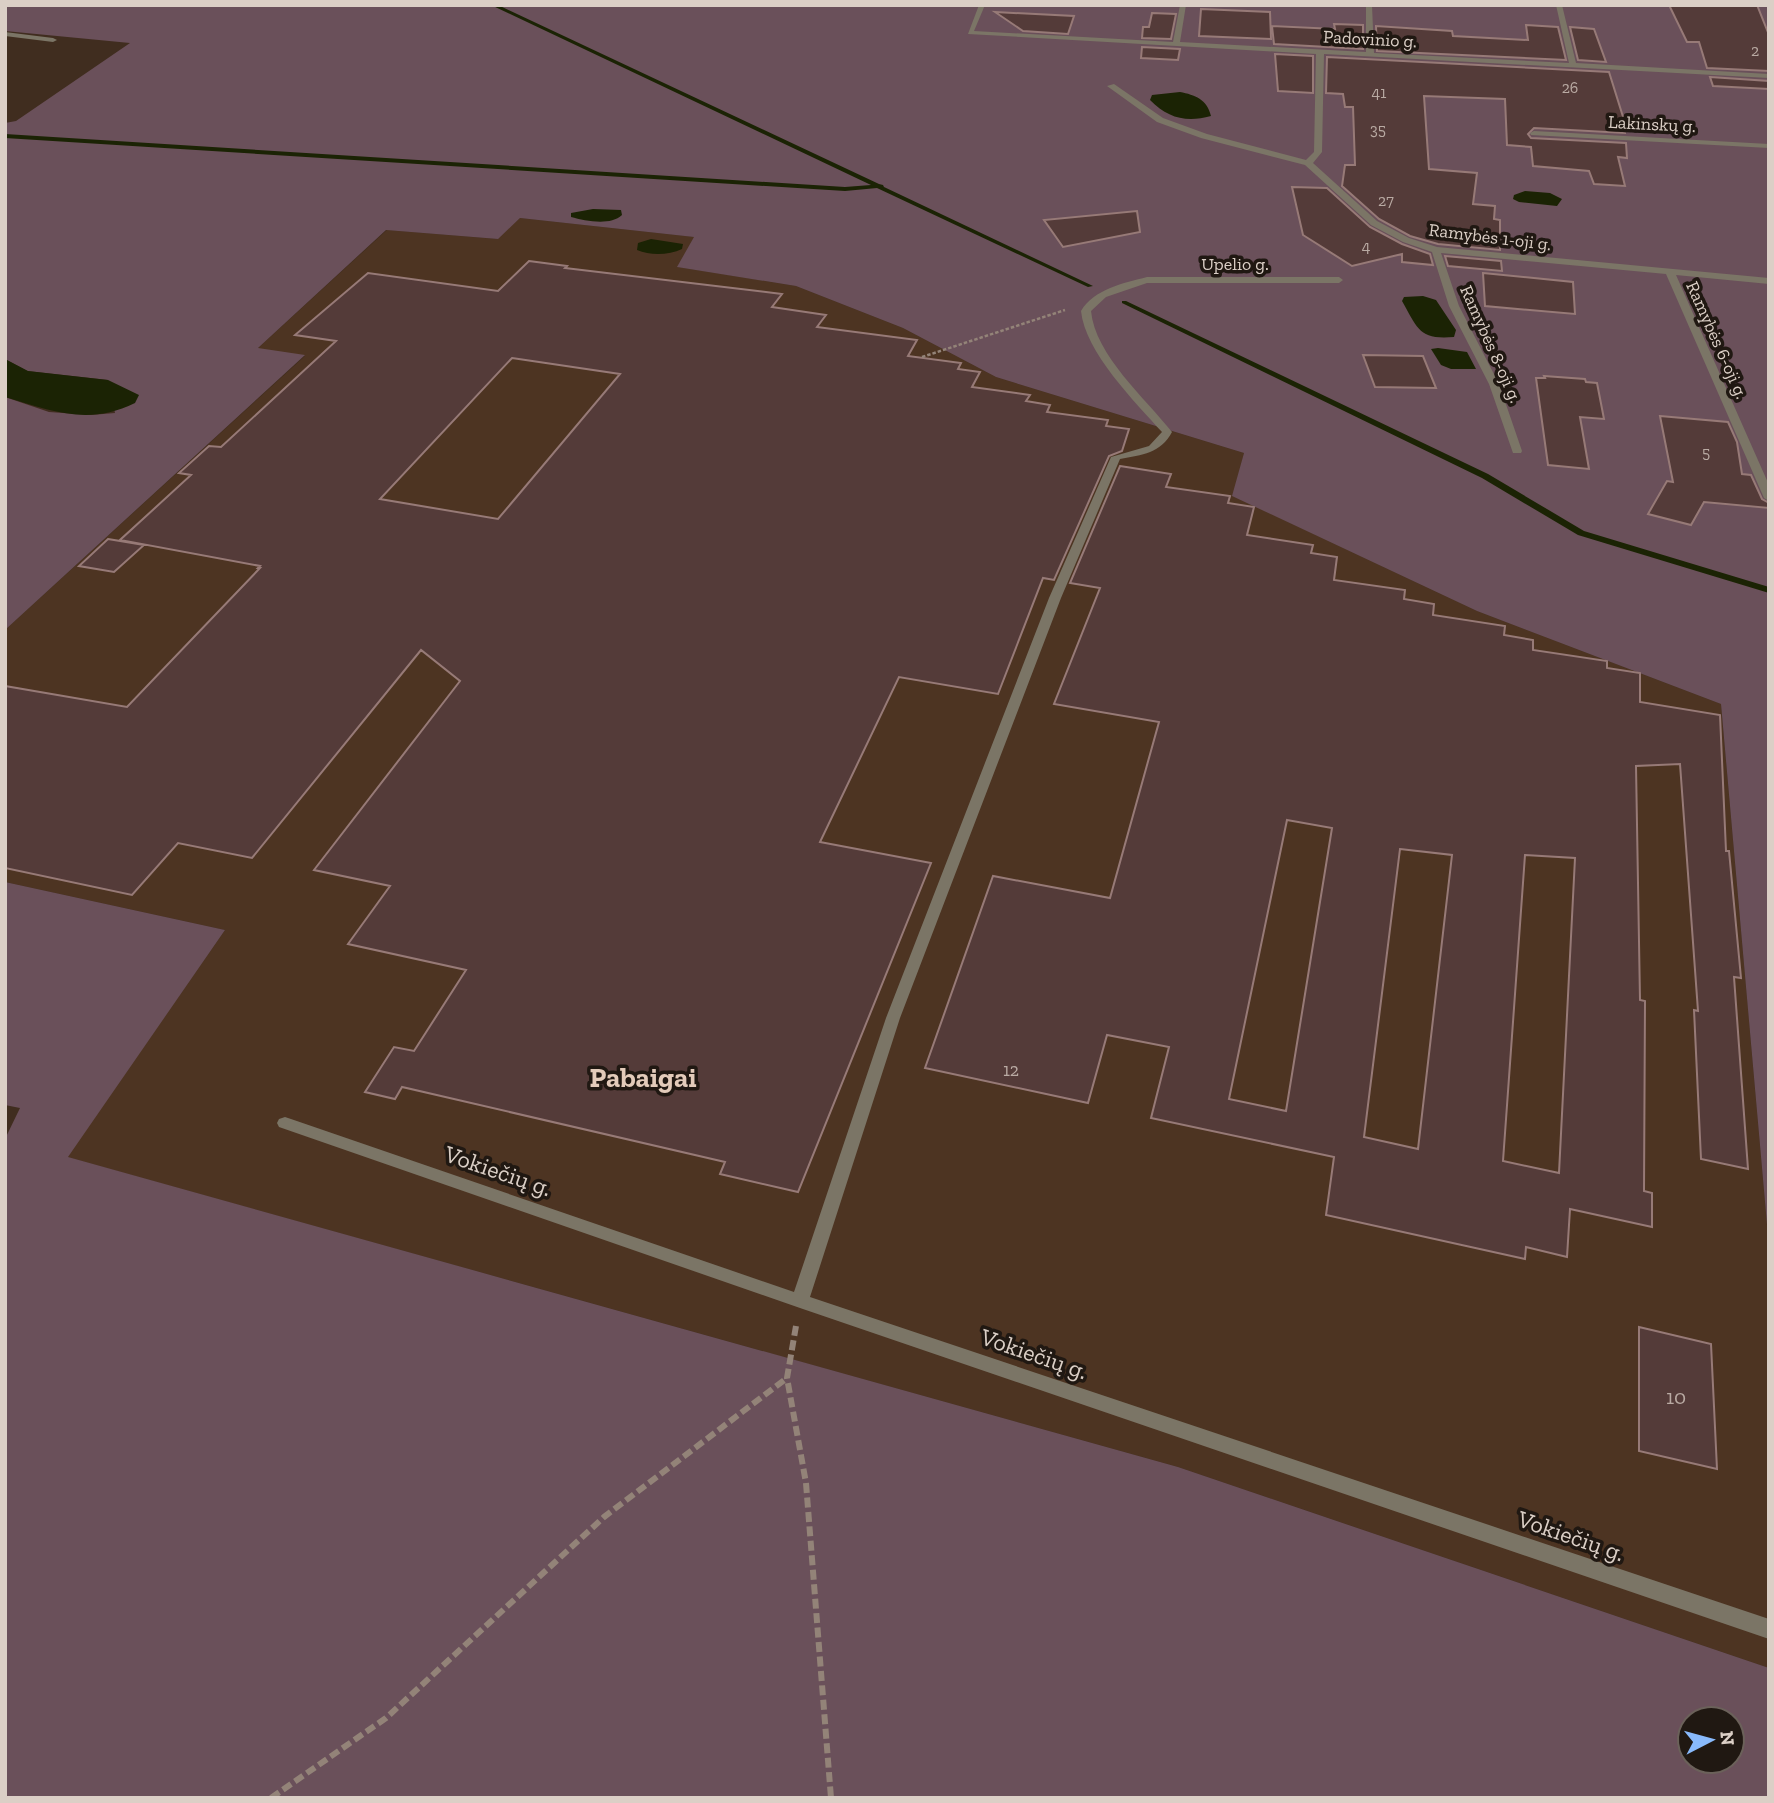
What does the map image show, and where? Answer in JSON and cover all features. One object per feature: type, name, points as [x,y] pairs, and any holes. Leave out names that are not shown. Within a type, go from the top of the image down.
[{"type":"street","name":"Padovinio g.","points":[[982,5],[970,33],[1769,76]]},
{"type":"street","points":[[1176,44],[1183,5]]},
{"type":"street","points":[[1369,5],[1370,54]]},
{"type":"street","points":[[1559,5],[1573,66]]},
{"type":"street","points":[[5,34],[53,40]]},
{"type":"street","points":[[1111,86],[1160,120],[1203,136],[1308,163],[1318,152],[1320,52]]},
{"type":"street","name":"Lakinskų g.","points":[[1534,133],[1769,146]]},
{"type":"street","name":"Ramybės 1-oji g.","points":[[1308,163],[1374,223],[1406,240],[1436,250],[1769,281]]},
{"type":"street","name":"Ramybės 8-oji g.","points":[[1436,250],[1454,306],[1494,384],[1517,451]]},
{"type":"street","name":"Ramybės 6-oji g.","points":[[1670,272],[1769,498]]},
{"type":"street","name":"Upelio g.","points":[[1086,310],[1093,301],[1131,283],[1147,280],[1339,280]]},
{"type":"street","points":[[800,1301],[893,1018],[1055,598],[1116,457],[1155,448],[1164,440],[1167,432],[1136,397],[1098,346],[1086,321],[1086,310]]},
{"type":"street","name":"Vokiečių g.","points":[[285,1124],[1769,1629]]},
{"type":"path","points":[[922,357],[1067,310],[1086,310]]},
{"type":"path","points":[[800,1301],[787,1378],[806,1483],[831,1798]]},
{"type":"path","points":[[271,1798],[386,1718],[604,1517],[787,1378]]},
{"type":"shaded area","points":[[5,5],[1769,5],[1769,1247],[1721,704],[1477,611],[1232,496],[1244,453],[996,377],[903,328],[796,286],[677,267],[694,237],[520,218],[498,239],[386,230],[258,348],[305,355],[5,630],[5,397],[49,412],[91,415],[115,413],[108,380],[27,371],[5,359],[5,123],[16,121],[130,43],[5,31]]},
{"type":"shaded area","points":[[1180,92],[1200,99],[1211,116],[1185,119],[1171,115],[1150,100],[1152,95]]},
{"type":"shaded area","points":[[1525,191],[1550,193],[1562,199],[1557,206],[1513,199],[1514,195]]},
{"type":"shaded area","points":[[593,209],[621,210],[622,215],[605,222],[571,217],[571,213]]},
{"type":"shaded area","points":[[520,218],[695,237],[678,267],[796,286],[903,328],[996,377],[1244,453],[1233,496],[1477,611],[1721,704],[1769,1247],[1769,1668],[1178,1467],[67,1157],[225,930],[5,882],[5,630],[305,356],[257,349],[387,230],[497,239]]},
{"type":"shaded area","points":[[651,239],[683,244],[682,249],[660,254],[637,250],[638,243]]},
{"type":"shaded area","points":[[1423,296],[1436,300],[1456,330],[1454,337],[1433,337],[1416,325],[1402,301],[1404,297]]},
{"type":"shaded area","points":[[1431,349],[1467,352],[1476,369],[1451,369],[1441,365]]},
{"type":"shaded area","points":[[5,359],[28,371],[108,380],[139,395],[135,403],[101,414],[70,414],[39,407],[5,397]]},
{"type":"shaded area","points":[[5,882],[225,930],[68,1157],[1178,1467],[1769,1668],[1769,1798],[5,1798],[5,1139],[20,1108],[5,1105]]},
{"type":"building","points":[[1669,5],[1757,5],[1769,35],[1769,71],[1707,68],[1699,42],[1687,42]]},
{"type":"building","points":[[1201,9],[1270,12],[1271,39],[1199,36]]},
{"type":"building","points":[[995,12],[1074,16],[1068,34],[1023,31]]},
{"type":"building","points":[[1152,13],[1176,14],[1171,39],[1142,38],[1143,27],[1149,27]]},
{"type":"building","points":[[1334,24],[1363,25],[1363,49],[1274,44],[1272,26],[1335,29]]},
{"type":"building","points":[[1526,25],[1558,27],[1566,60],[1377,51],[1376,26],[1452,31],[1453,36],[1528,40]]},
{"type":"building","points":[[1570,27],[1594,29],[1606,62],[1578,60]]},
{"type":"building","points":[[1142,47],[1180,49],[1178,60],[1141,58]]},
{"type":"building","points":[[1275,54],[1313,56],[1313,93],[1278,91]]},
{"type":"building","points":[[1327,57],[1609,72],[1624,120],[1625,133],[1534,128],[1528,134],[1531,138],[1626,143],[1627,158],[1618,157],[1625,186],[1594,184],[1589,171],[1533,166],[1531,147],[1507,145],[1505,99],[1424,96],[1429,169],[1477,173],[1473,204],[1495,206],[1494,219],[1500,220],[1500,250],[1438,244],[1410,236],[1379,219],[1342,186],[1345,165],[1355,165],[1353,107],[1345,107],[1343,94],[1326,93]]},
{"type":"building","points":[[1710,77],[1769,81],[1769,89],[1713,86]]},
{"type":"building","points":[[1292,187],[1327,188],[1370,227],[1402,244],[1430,254],[1433,265],[1402,262],[1402,254],[1352,266],[1303,235]]},
{"type":"building","points":[[1137,211],[1140,232],[1063,247],[1044,220]]},
{"type":"building","points":[[1445,256],[1501,261],[1502,271],[1448,266]]},
{"type":"building","points":[[529,261],[567,266],[565,268],[782,294],[772,307],[826,315],[817,327],[917,340],[908,356],[961,363],[958,369],[980,372],[972,387],[1030,395],[1026,401],[1050,405],[1047,412],[1108,420],[1106,426],[1129,429],[1122,451],[1109,456],[1054,580],[1043,578],[998,694],[899,677],[820,842],[931,863],[798,1192],[720,1174],[725,1162],[402,1087],[395,1099],[365,1092],[394,1047],[414,1051],[466,970],[348,944],[390,886],[314,870],[460,681],[421,650],[252,858],[178,843],[132,895],[5,868],[5,686],[127,707],[260,568],[120,540],[191,475],[179,473],[209,446],[221,447],[336,341],[295,335],[368,273],[498,291]],"holes":[[[512,358],[620,374],[498,519],[380,499]]]},
{"type":"building","points":[[1483,273],[1573,282],[1575,314],[1485,306]]},
{"type":"building","points":[[1363,355],[1423,356],[1436,388],[1375,387]]},
{"type":"building","points":[[1544,376],[1585,379],[1586,382],[1597,383],[1604,419],[1580,417],[1589,469],[1548,465],[1536,378],[1545,378]]},
{"type":"building","points":[[1660,416],[1728,422],[1737,442],[1742,474],[1751,475],[1762,499],[1769,503],[1769,508],[1704,502],[1691,525],[1648,514],[1667,481],[1673,482]]},
{"type":"building","points":[[1120,466],[1171,474],[1166,487],[1230,496],[1228,503],[1254,507],[1247,535],[1313,545],[1311,553],[1337,557],[1334,580],[1405,590],[1404,599],[1434,604],[1433,615],[1505,626],[1504,635],[1533,640],[1533,650],[1607,661],[1607,668],[1640,673],[1640,702],[1720,715],[1726,851],[1729,851],[1741,978],[1734,977],[1748,1169],[1701,1159],[1694,1010],[1698,1011],[1680,764],[1636,766],[1640,1000],[1645,1001],[1644,1191],[1652,1193],[1652,1227],[1570,1209],[1567,1257],[1526,1247],[1525,1259],[1326,1215],[1334,1157],[1151,1118],[1169,1047],[1107,1035],[1088,1103],[925,1068],[993,876],[1110,898],[1159,722],[1054,704],[1100,588],[1070,583]],"holes":[[[1287,820],[1332,828],[1286,1111],[1229,1099]],[[1400,849],[1452,855],[1418,1149],[1364,1137]],[[1525,855],[1575,858],[1559,1173],[1503,1161]]]},
{"type":"building","points":[[108,539],[144,545],[114,572],[79,566]]},
{"type":"building","points":[[1639,1327],[1711,1344],[1717,1469],[1639,1451]]},
{"type":"waterway","points":[[493,5],[878,186]]},
{"type":"waterway","points":[[5,136],[845,189],[878,186]]},
{"type":"waterway","points":[[878,186],[1090,286]]},
{"type":"waterway","points":[[1124,302],[1485,476],[1581,533],[1769,590]]},
{"type":"district","name":"Pabaigai","points":[[643,1077]]}]
